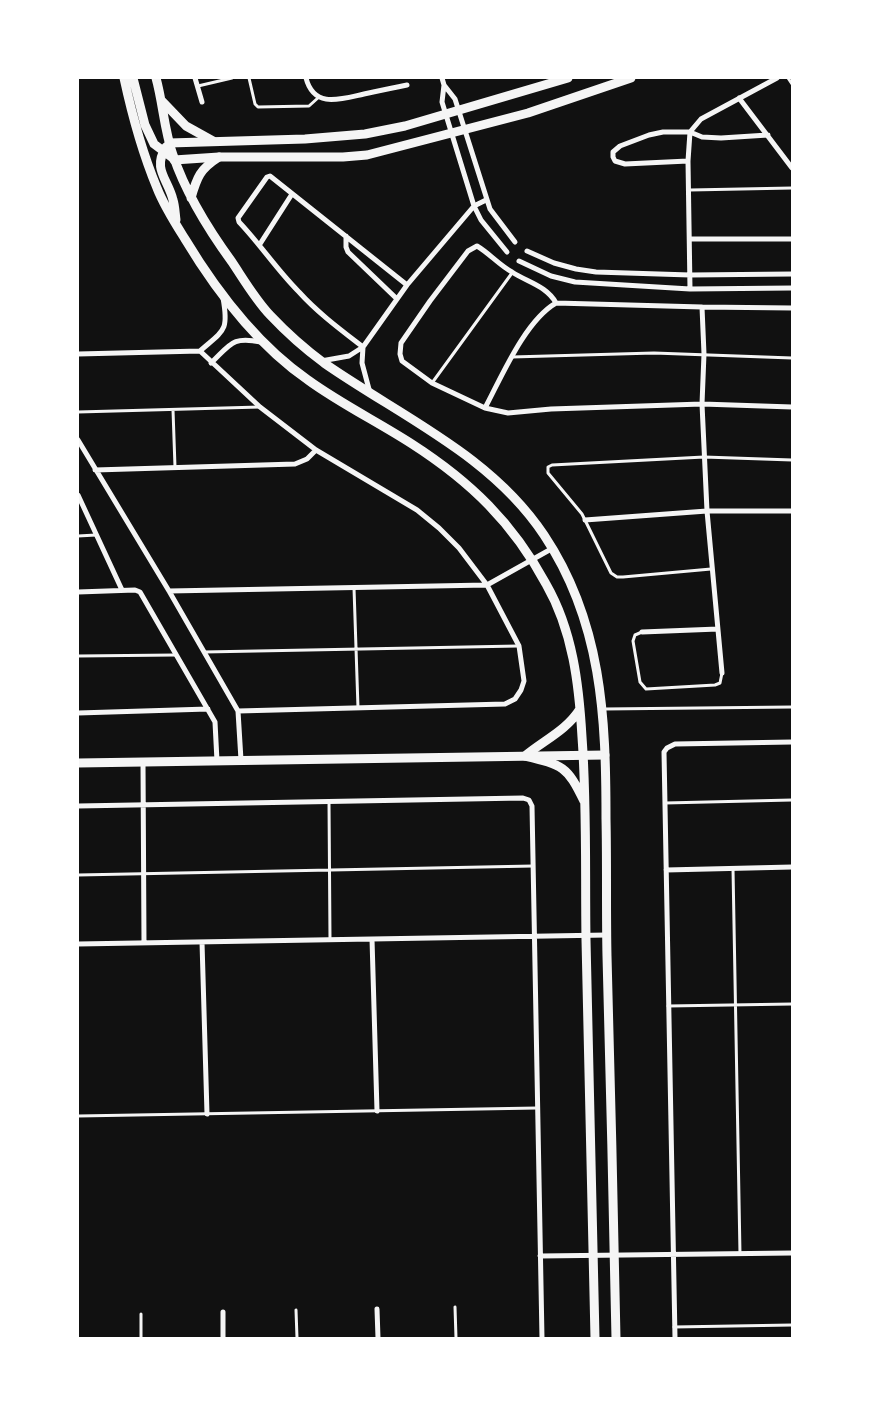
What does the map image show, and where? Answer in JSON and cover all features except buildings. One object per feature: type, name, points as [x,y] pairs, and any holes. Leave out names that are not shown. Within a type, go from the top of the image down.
[{"type":"main road","points":[[124,78],[140,141],[158,192],[197,259],[222,295],[262,342],[306,379],[360,414],[412,444],[485,500],[507,524],[532,560],[548,587],[564,623],[576,671],[583,755],[595,1338]]},
{"type":"main road","points":[[133,78],[145,125],[154,144],[174,160],[219,156],[344,157],[367,155],[528,113],[631,78]]},
{"type":"main road","points":[[156,78],[169,143],[174,160],[191,198],[206,224],[268,313],[321,361],[424,426],[475,461],[502,484],[525,508],[553,548],[569,577],[584,614],[596,664],[603,710],[605,755],[616,1338]]},
{"type":"main road","points":[[178,227],[173,199],[159,168],[160,156],[169,143],[213,140],[305,139],[365,134],[405,126],[568,78]]},
{"type":"main road","points":[[162,101],[186,126],[213,140]]},
{"type":"main road","points":[[191,198],[198,177],[219,156]]},
{"type":"main road","points":[[525,756],[538,744],[564,728],[575,718],[580,709]]},
{"type":"main road","points":[[78,763],[605,755]]},
{"type":"main road","points":[[525,756],[554,763],[566,770],[574,780],[585,805]]},
{"type":"street","points":[[195,78],[202,102]]},
{"type":"street","points":[[306,78],[310,90],[319,97],[332,100],[406,85]]},
{"type":"street","points":[[442,78],[444,85],[455,99],[490,209],[516,242]]},
{"type":"street","points":[[690,289],[690,190],[688,161],[690,132],[701,119],[777,78]]},
{"type":"street","points":[[444,85],[442,102],[474,206],[481,220],[507,252]]},
{"type":"street","points":[[739,98],[792,168]]},
{"type":"street","points":[[688,161],[625,164],[615,161],[613,152],[620,146],[649,135],[672,131],[690,132],[702,137],[721,138],[768,135]]},
{"type":"street","points":[[363,347],[327,319],[298,292],[273,263],[260,244],[239,222],[238,218],[267,177],[270,176],[407,285]]},
{"type":"street","points":[[260,244],[292,194]]},
{"type":"street","points":[[321,361],[349,356],[363,347],[407,285],[474,206],[486,200]]},
{"type":"street","points":[[346,236],[348,252],[397,299]]},
{"type":"street","points":[[690,239],[792,239]]},
{"type":"street","points":[[556,303],[552,295],[512,273],[477,246],[472,248],[430,301],[401,343],[400,354],[402,361],[432,383],[485,408],[508,413],[551,409],[702,404],[792,407]]},
{"type":"street","points":[[527,251],[554,263],[596,272],[690,275],[792,274]]},
{"type":"street","points":[[519,261],[552,276],[575,282],[690,289],[792,288]]},
{"type":"street","points":[[78,354],[200,351],[222,332],[226,324],[222,295]]},
{"type":"street","points":[[485,408],[512,357],[538,317],[556,303],[792,308]]},
{"type":"street","points":[[702,307],[704,457],[711,569],[722,674]]},
{"type":"street","points":[[212,363],[233,343],[240,340],[262,342]]},
{"type":"street","points":[[363,347],[362,363],[370,393]]},
{"type":"street","points":[[200,351],[260,407],[316,450],[417,510],[439,528],[487,584],[519,646],[524,681],[516,699],[505,704],[238,711]]},
{"type":"street","points":[[78,440],[169,591],[202,652],[238,711],[241,760]]},
{"type":"street","points":[[95,470],[294,464],[307,459],[316,450]]},
{"type":"street","points":[[78,495],[122,590]]},
{"type":"street","points":[[585,520],[707,511],[792,511]]},
{"type":"street","points":[[169,591],[487,584],[553,548]]},
{"type":"street","points":[[78,592],[122,590],[140,592],[217,726],[216,761]]},
{"type":"street","points":[[642,632],[718,628]]},
{"type":"street","points":[[78,713],[208,710]]},
{"type":"street","points":[[675,1338],[664,752],[671,745],[792,742]]},
{"type":"street","points":[[143,762],[144,943]]},
{"type":"street","points":[[78,806],[526,799],[531,803],[542,1338]]},
{"type":"street","points":[[666,870],[792,867]]},
{"type":"street","points":[[78,944],[607,934]]},
{"type":"street","points":[[372,939],[377,1111]]},
{"type":"street","points":[[202,942],[207,1114]]},
{"type":"street","points":[[540,1256],[792,1253]]},
{"type":"street","points":[[377,1309],[378,1338]]},
{"type":"street","points":[[223,1312],[223,1338]]},
{"type":"lane","points":[[198,86],[232,78]]},
{"type":"lane","points":[[249,78],[255,104],[258,107],[309,106],[319,97]]},
{"type":"lane","points":[[788,78],[792,84]]},
{"type":"lane","points":[[690,190],[792,188]]},
{"type":"lane","points":[[432,383],[512,273]]},
{"type":"lane","points":[[512,357],[654,353],[792,358]]},
{"type":"lane","points":[[78,412],[260,407]]},
{"type":"lane","points":[[173,410],[175,467]]},
{"type":"lane","points":[[711,569],[617,577],[611,573],[582,514],[548,473],[548,467],[552,465],[704,457],[792,460]]},
{"type":"lane","points":[[78,536],[96,535]]},
{"type":"lane","points":[[354,587],[358,708]]},
{"type":"lane","points":[[642,632],[635,635],[633,642],[640,682],[646,688],[715,685],[720,682],[722,674]]},
{"type":"lane","points":[[202,652],[519,646]]},
{"type":"lane","points":[[78,656],[176,654]]},
{"type":"lane","points":[[603,710],[792,707]]},
{"type":"lane","points":[[664,803],[792,800]]},
{"type":"lane","points":[[329,802],[330,940]]},
{"type":"lane","points":[[78,875],[533,866]]},
{"type":"lane","points":[[733,868],[740,1254]]},
{"type":"lane","points":[[668,1006],[792,1004]]},
{"type":"lane","points":[[78,1116],[537,1108]]},
{"type":"lane","points":[[455,1307],[456,1338]]},
{"type":"lane","points":[[296,1310],[297,1338]]},
{"type":"lane","points":[[140,1314],[141,1338]]},
{"type":"lane","points":[[674,1327],[792,1325]]}]
